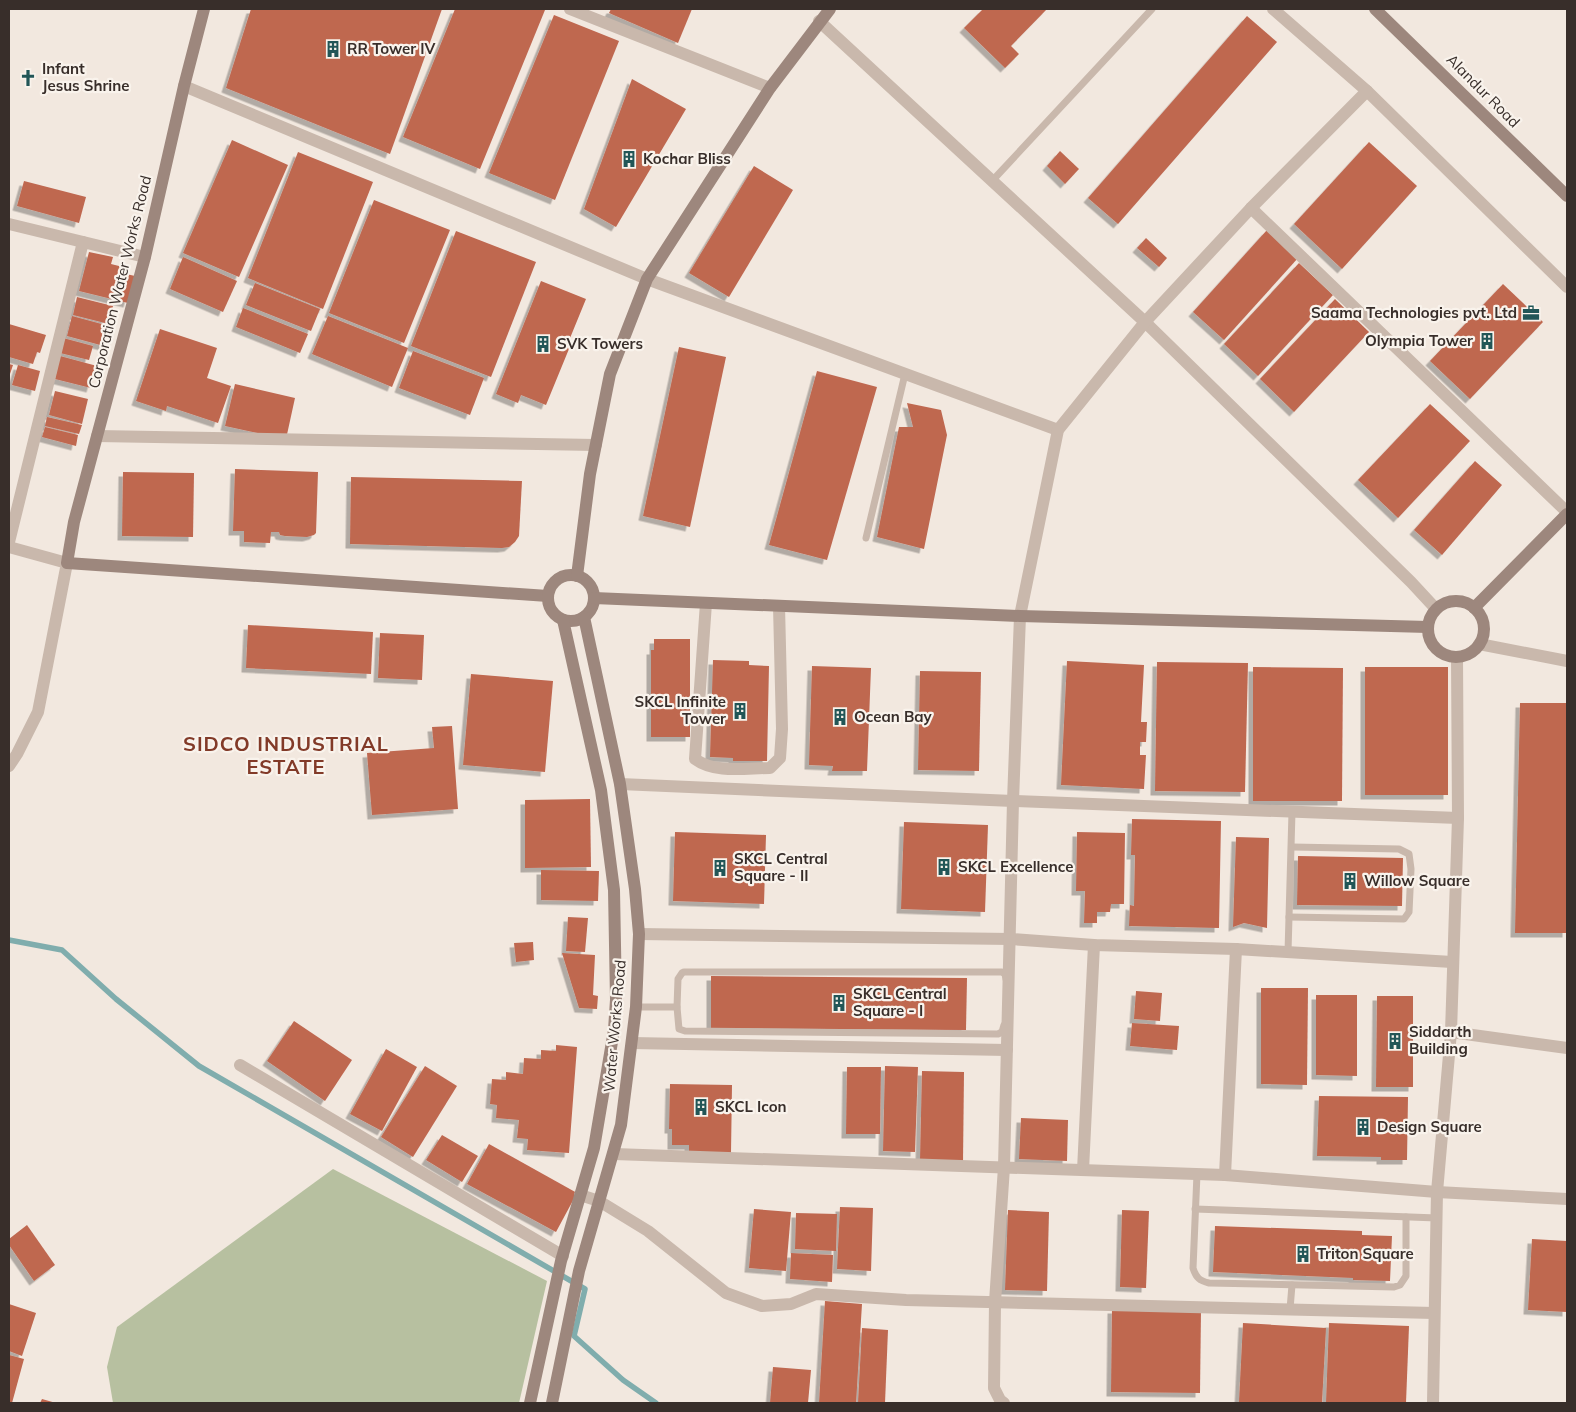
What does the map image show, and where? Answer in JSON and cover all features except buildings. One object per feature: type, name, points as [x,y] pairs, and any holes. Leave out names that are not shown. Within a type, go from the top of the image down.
[{"type":"main road","name":"Corporation Water Works Road","points":[[67,563],[74,522],[145,257],[184,86],[204,9]]},
{"type":"main road","name":"Alandur Road","points":[[1375,9],[1567,196]]},
{"type":"main road","points":[[577,576],[590,474],[610,374],[647,279],[770,88],[824,13]]},
{"type":"main road","points":[[1474,608],[1567,513]]},
{"type":"main road","points":[[67,563],[548,596]]},
{"type":"main road","points":[[570,575],[577,576],[589,584],[594,598],[589,612],[584,617],[570,621],[563,620],[552,610],[548,596],[558,579],[570,575]]},
{"type":"main road","points":[[594,598],[1020,616],[1428,627]]},
{"type":"main road","points":[[1453,601],[1462,601],[1474,608],[1482,618],[1484,627],[1480,644],[1474,651],[1457,657],[1448,656],[1440,652],[1433,645],[1428,627],[1436,609],[1453,601]]},
{"type":"main road","name":"Water Works Road","points":[[552,1403],[573,1298],[621,1125],[636,1007],[638,934],[635,890],[620,784],[584,617]]},
{"type":"main road","name":"Water Works Road","points":[[530,1403],[562,1259],[594,1148],[614,1030],[616,1000],[614,890],[601,790],[563,620]]},
{"type":"main road","points":[[614,890],[635,890]]},
{"type":"street","points":[[570,9],[770,88]]},
{"type":"street","points":[[1273,9],[1367,90],[1567,287]]},
{"type":"street","points":[[824,13],[992,181],[1145,322],[1411,582],[1436,609]]},
{"type":"street","points":[[184,86],[647,279],[1058,430]]},
{"type":"street","points":[[1004,1403],[1000,1400],[994,1388],[995,1302],[1004,1168],[1013,801],[1020,616],[1058,430],[1145,322],[1251,208],[1367,90]]},
{"type":"street","points":[[1251,208],[1567,513]]},
{"type":"street","points":[[9,224],[145,257]]},
{"type":"street","points":[[9,542],[83,242]]},
{"type":"street","points":[[97,436],[596,445]]},
{"type":"street","points":[[9,547],[67,563],[38,712],[9,766]]},
{"type":"street","points":[[706,603],[695,759],[704,765],[718,768],[770,768],[780,758],[782,729],[779,606]]},
{"type":"street","points":[[1480,644],[1567,661]]},
{"type":"street","points":[[1433,1403],[1437,1192],[1451,1032],[1458,818],[1457,657]]},
{"type":"street","points":[[620,784],[1458,818]]},
{"type":"street","points":[[638,934],[1011,939],[1236,949],[1452,962]]},
{"type":"street","points":[[1083,1170],[1094,944]]},
{"type":"street","points":[[1225,1175],[1236,949]]},
{"type":"street","points":[[1451,1032],[1567,1048]]},
{"type":"street","points":[[632,1043],[1007,1050]]},
{"type":"street","points":[[240,1065],[562,1259]]},
{"type":"street","points":[[614,1154],[1225,1175],[1437,1192],[1567,1199]]},
{"type":"street","points":[[580,1195],[599,1201],[648,1231],[726,1293],[762,1306],[791,1304],[816,1294],[906,1300],[1434,1313]]},
{"type":"lane","points":[[992,181],[1152,9]]},
{"type":"lane","points":[[866,538],[905,374]]},
{"type":"lane","points":[[1288,952],[1292,812]]},
{"type":"lane","points":[[1289,918],[1404,919],[1409,912],[1411,868],[1409,854],[1399,848],[1292,847]]},
{"type":"lane","points":[[684,972],[1002,972],[1006,976],[1003,1030],[998,1034],[685,1031],[679,1029],[678,1026],[677,1007],[678,979],[684,972]]},
{"type":"lane","points":[[636,1007],[677,1007]]},
{"type":"lane","points":[[1197,1174],[1193,1268],[1196,1276],[1201,1281],[1209,1283],[1394,1287],[1400,1285],[1406,1276],[1406,1218]]},
{"type":"lane","points":[[1195,1209],[1437,1218]]},
{"type":"lane","points":[[1290,1309],[1292,1285]]},
{"type":"green space","points":[[333,1169],[547,1281],[519,1403],[113,1403],[107,1367],[117,1327]]},
{"type":"waterway","points":[[9,940],[62,950],[116,999],[199,1066],[585,1289],[574,1336],[623,1380],[656,1403]]},
{"type":"place","name":"RR Tower IV","points":[[333,49]]},
{"type":"place","name":"Infant Jesus Shrine","points":[[28,78]]},
{"type":"place","name":"Kochar Bliss","points":[[629,159]]},
{"type":"place","name":"Saama Technologies pvt. Ltd","points":[[1531,313]]},
{"type":"place","name":"Olympia Tower","points":[[1487,341]]},
{"type":"place","name":"SVK Towers","points":[[543,344]]},
{"type":"place","name":"SKCL Infinite Tower","points":[[740,711]]},
{"type":"place","name":"Ocean Bay","points":[[840,717]]},
{"type":"place","name":"SKCL Excellence","points":[[944,867]]},
{"type":"place","name":"SKCL Central Square - II","points":[[720,868]]},
{"type":"place","name":"Willow Square","points":[[1350,881]]},
{"type":"place","name":"SKCL Central Square - I","points":[[839,1003]]},
{"type":"place","name":"Siddarth Building","points":[[1395,1041]]},
{"type":"place","name":"SKCL Icon","points":[[701,1107]]},
{"type":"place","name":"Design Square","points":[[1363,1127]]},
{"type":"place","name":"Triton Square","points":[[1303,1254]]},
{"type":"district","name":"SIDCO INDUSTRIAL ESTATE","points":[[286,756]]}]
